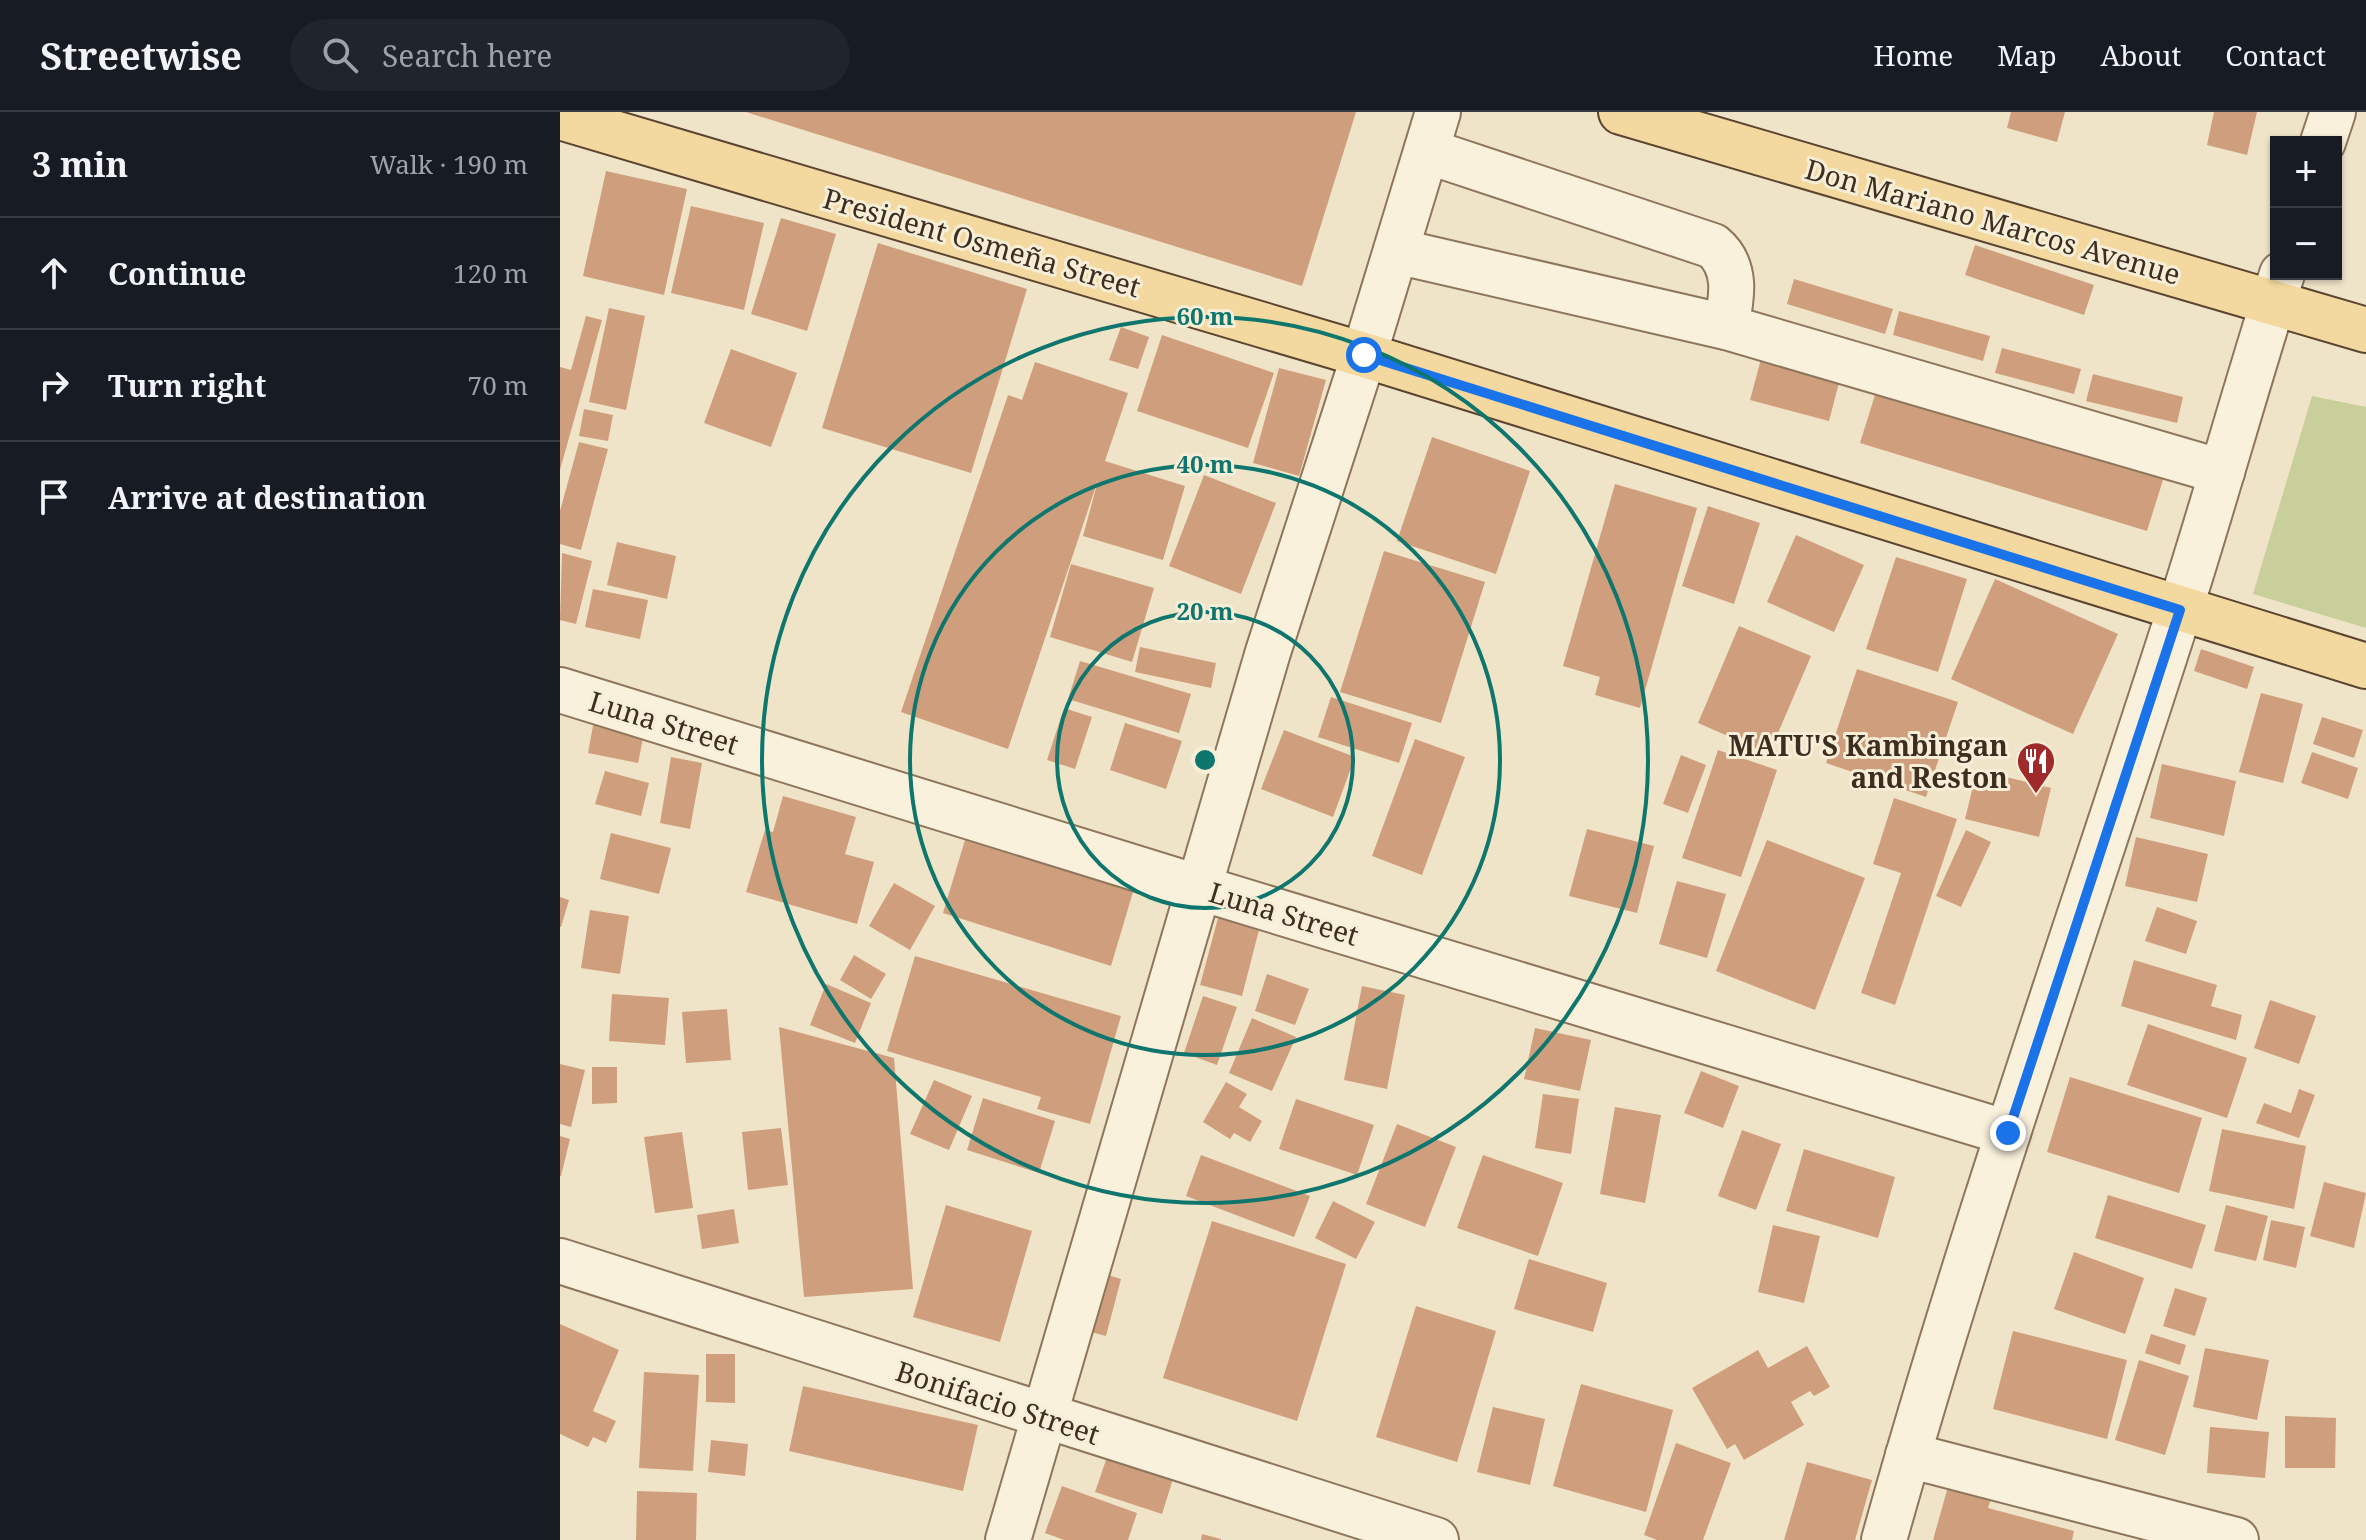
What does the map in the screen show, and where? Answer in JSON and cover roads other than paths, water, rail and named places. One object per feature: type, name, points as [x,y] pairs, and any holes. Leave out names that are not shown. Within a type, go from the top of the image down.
[{"type":"main road","name":"Don Mariano Marcos Avenue","points":[[1621,112],[2277,288],[2366,330]]},
{"type":"main road","name":"President Osmeña Street","points":[[560,117],[1364,355],[2366,666]]},
{"type":"street","points":[[2325,136],[2333,112]]},
{"type":"street","points":[[1008,1540],[1197,887],[1432,131],[1713,246],[1725,255],[1731,274],[1731,300],[1726,327]]},
{"type":"street","points":[[1396,251],[1726,327],[2222,472]]},
{"type":"street","points":[[1884,1540],[2008,1133],[2180,610],[2277,288]]},
{"type":"street","name":"Luna Street","points":[[560,690],[2008,1133]]},
{"type":"street","name":"Bonifacio Street","points":[[560,1261],[1436,1540]]},
{"type":"street","points":[[1908,1455],[2236,1540]]},
{"type":"place","name":"MATU'S Kambingan and Reston","points":[[2036,795]]}]
